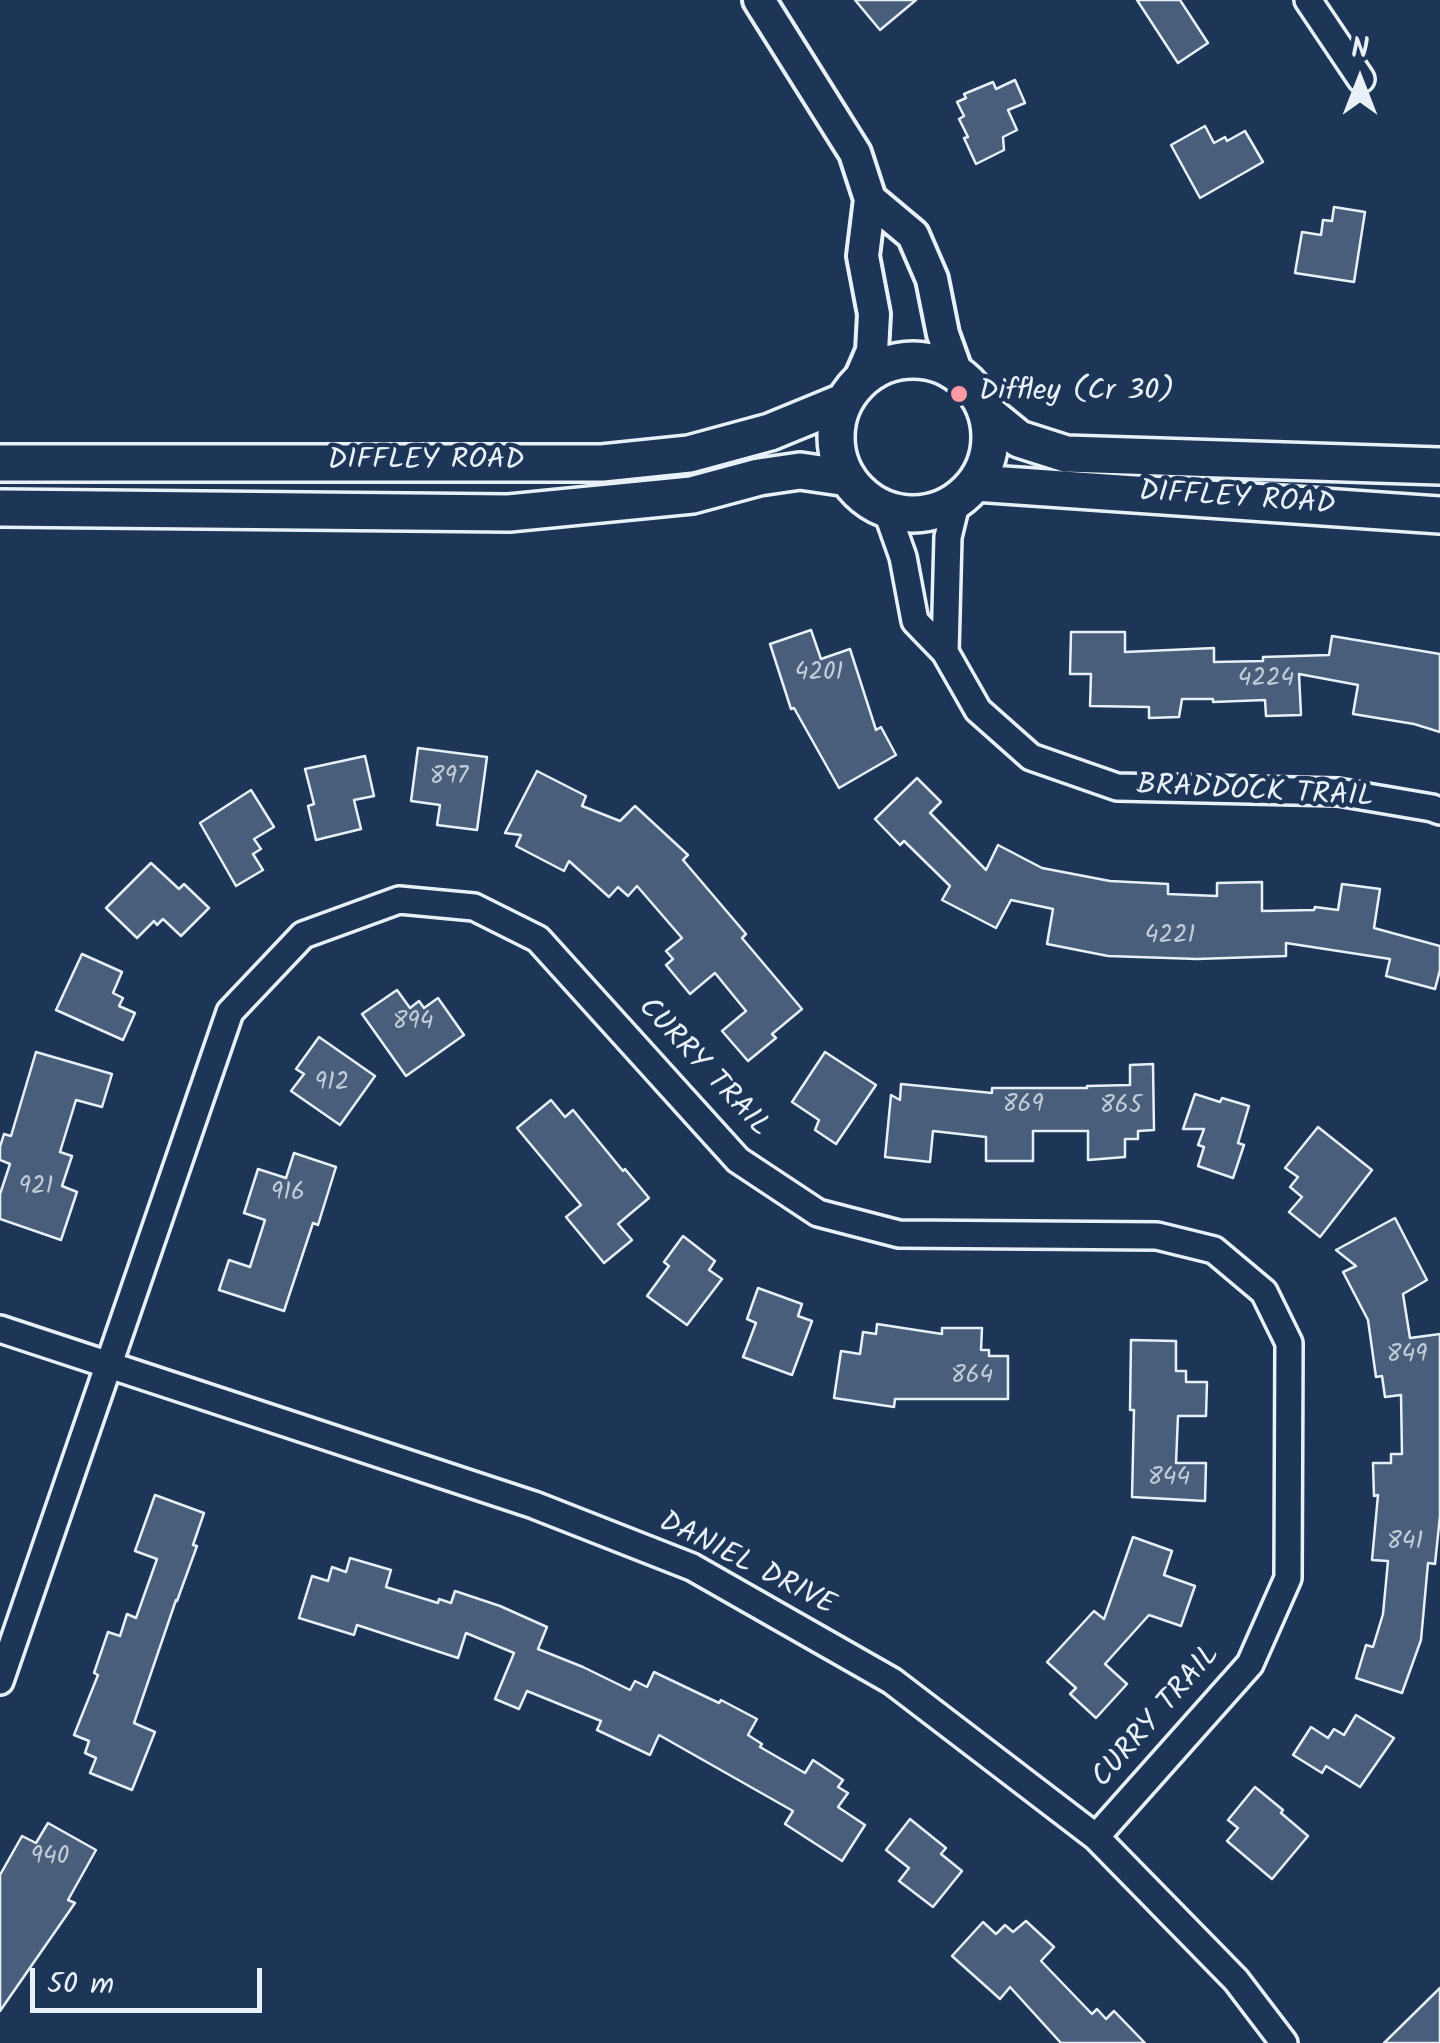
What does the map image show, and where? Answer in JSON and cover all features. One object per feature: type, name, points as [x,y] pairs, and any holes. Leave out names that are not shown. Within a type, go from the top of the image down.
[{"type":"main road","points":[[906,360],[933,362],[957,373],[975,390],[986,412],[990,436],[986,461],[966,492],[935,511],[910,514],[886,509],[864,497],[848,478],[837,454],[836,428],[851,392],[881,366],[906,360]]},
{"type":"main road","name":"DIFFLEY ROAD","points":[[0,463],[602,463],[688,454],[770,432],[851,392]]},
{"type":"main road","name":"DIFFLEY ROAD","points":[[986,412],[1019,439],[1066,454],[1440,466]]},
{"type":"main road","name":"DIFFLEY ROAD","points":[[0,508],[509,514],[692,495],[759,477],[800,471],[848,478]]},
{"type":"main road","name":"DIFFLEY ROAD","points":[[966,492],[1440,515]]},
{"type":"street","points":[[759,0],[855,153],[870,199],[863,256],[874,314],[872,351],[851,392]]},
{"type":"street","points":[[1308,0],[1361,79]]},
{"type":"street","points":[[870,199],[913,235],[932,279],[943,334],[957,373]]},
{"type":"street","points":[[945,652],[948,537],[966,492]]},
{"type":"street","name":"BRADDOCK TRAIL","points":[[886,509],[900,545],[915,622],[945,652],[978,710],[1031,757],[1117,788],[1338,792],[1440,811]]},
{"type":"street","name":"CURRY TRAIL","points":[[0,1681],[230,1012],[303,935],[399,900],[474,907],[538,939],[738,1160],[818,1213],[899,1234],[1157,1236],[1214,1250],[1264,1292],[1289,1343],[1288,1578],[1250,1664],[1096,1837]]},
{"type":"street","name":"DANIEL DRIVE","points":[[0,1329],[534,1505],[692,1567],[892,1681],[1096,1837],[1236,1980],[1284,2043]]},
{"type":"building","points":[[855,0],[916,0],[880,30]]},
{"type":"building","points":[[1137,0],[1180,0],[1208,43],[1178,63]]},
{"type":"building","points":[[1015,80],[1025,103],[1008,110],[1017,130],[1003,137],[1004,150],[976,164],[964,138],[968,137],[959,119],[964,116],[957,102],[966,98],[964,94],[993,82],[996,89]]},
{"type":"building","points":[[1205,126],[1214,143],[1245,131],[1263,162],[1200,198],[1171,145]]},
{"type":"building","points":[[1334,207],[1365,212],[1354,282],[1295,273],[1302,232],[1321,235],[1323,220],[1332,221]]},
{"type":"building","points":[[811,630],[821,659],[850,649],[876,730],[881,727],[896,755],[839,788],[794,708],[791,709],[770,644]]},
{"type":"building","points":[[1071,632],[1125,632],[1125,652],[1214,648],[1214,662],[1329,655],[1332,636],[1440,654],[1440,732],[1353,714],[1358,685],[1299,674],[1301,715],[1266,716],[1265,700],[1182,699],[1179,717],[1149,718],[1149,707],[1090,706],[1091,674],[1070,674]]},
{"type":"building","points":[[418,748],[487,757],[477,830],[437,825],[440,805],[411,801]]},
{"type":"building","points":[[365,756],[374,796],[354,800],[361,829],[316,840],[308,806],[314,804],[305,769]]},
{"type":"building","points":[[537,771],[586,796],[582,806],[620,821],[635,806],[688,855],[683,860],[746,934],[742,938],[802,1009],[748,1061],[722,1031],[746,1011],[715,973],[690,994],[666,965],[673,959],[666,951],[682,938],[637,886],[628,896],[618,887],[609,897],[569,861],[564,871],[516,846],[521,835],[505,833]]},
{"type":"building","points":[[917,778],[941,802],[930,813],[986,870],[998,845],[1042,868],[1110,881],[1168,884],[1168,894],[1217,896],[1217,883],[1262,882],[1262,911],[1315,907],[1338,910],[1342,884],[1380,889],[1374,928],[1440,946],[1435,989],[1386,976],[1390,959],[1286,943],[1286,956],[1197,959],[1108,956],[1047,944],[1053,909],[1011,900],[996,928],[942,900],[950,886],[875,819]]},
{"type":"building","points":[[251,790],[274,827],[254,839],[261,849],[253,854],[263,870],[236,886],[200,823]]},
{"type":"building","points":[[151,863],[179,889],[184,884],[209,908],[181,936],[163,919],[157,925],[154,921],[137,938],[106,908]]},
{"type":"building","points":[[82,954],[122,972],[113,993],[123,998],[119,1006],[135,1013],[123,1040],[56,1010]]},
{"type":"building","points":[[397,990],[410,1008],[419,1001],[424,1008],[438,998],[464,1035],[406,1076],[362,1014]]},
{"type":"building","points":[[319,1037],[375,1076],[340,1125],[291,1091],[304,1074],[296,1069]]},
{"type":"building","points":[[36,1052],[112,1074],[102,1107],[76,1100],[60,1152],[72,1156],[62,1186],[77,1192],[61,1240],[0,1219],[0,1194],[10,1164],[0,1160],[0,1147],[4,1134],[11,1136]]},
{"type":"building","points":[[825,1052],[876,1085],[836,1144],[815,1130],[819,1120],[792,1102]]},
{"type":"building","points":[[1153,1064],[1154,1130],[1138,1131],[1138,1139],[1125,1139],[1125,1157],[1088,1160],[1088,1131],[1033,1131],[1033,1161],[986,1161],[986,1137],[933,1131],[930,1162],[885,1157],[891,1095],[900,1100],[901,1084],[992,1093],[992,1088],[1130,1085],[1130,1065]]},
{"type":"building","points":[[1195,1094],[1249,1106],[1238,1143],[1244,1145],[1233,1178],[1198,1166],[1204,1147],[1198,1145],[1204,1129],[1183,1129]]},
{"type":"building","points":[[551,1100],[565,1117],[573,1110],[649,1198],[618,1224],[632,1240],[604,1263],[566,1217],[581,1205],[517,1128]]},
{"type":"building","points":[[1318,1127],[1372,1170],[1320,1237],[1289,1212],[1302,1197],[1290,1187],[1298,1177],[1285,1168]]},
{"type":"building","points":[[294,1153],[336,1167],[284,1311],[219,1290],[229,1260],[250,1267],[265,1220],[244,1213],[258,1169],[286,1178]]},
{"type":"building","points":[[1395,1218],[1427,1280],[1403,1294],[1410,1338],[1440,1334],[1440,1516],[1435,1564],[1428,1563],[1421,1640],[1402,1693],[1356,1678],[1366,1645],[1373,1647],[1383,1614],[1388,1561],[1372,1560],[1378,1495],[1374,1496],[1373,1463],[1391,1463],[1391,1454],[1402,1454],[1401,1395],[1385,1397],[1382,1376],[1376,1377],[1368,1320],[1343,1272],[1356,1266],[1336,1250]]},
{"type":"building","points":[[683,1236],[715,1261],[709,1270],[722,1279],[687,1325],[647,1296],[669,1266],[664,1262]]},
{"type":"building","points":[[758,1288],[802,1304],[798,1316],[812,1321],[792,1375],[743,1357],[756,1323],[747,1319]]},
{"type":"building","points":[[877,1324],[942,1334],[942,1328],[982,1328],[981,1350],[989,1350],[989,1356],[1008,1356],[1008,1399],[895,1399],[894,1407],[834,1398],[841,1351],[860,1354],[863,1332],[876,1334]]},
{"type":"building","points":[[1131,1340],[1176,1341],[1176,1371],[1186,1371],[1186,1382],[1207,1382],[1206,1416],[1178,1416],[1176,1463],[1206,1463],[1205,1501],[1132,1497]]},
{"type":"building","points":[[155,1495],[204,1513],[193,1545],[197,1546],[134,1723],[155,1732],[132,1790],[90,1773],[96,1758],[85,1753],[89,1741],[74,1735],[98,1675],[94,1673],[108,1632],[120,1636],[127,1614],[136,1618],[157,1559],[135,1551]]},
{"type":"building","points":[[1133,1537],[1172,1551],[1164,1575],[1195,1586],[1181,1626],[1149,1615],[1105,1664],[1127,1684],[1096,1718],[1070,1694],[1076,1688],[1047,1662],[1094,1611],[1104,1619]]},
{"type":"building","points":[[350,1558],[391,1570],[386,1587],[438,1603],[439,1599],[451,1603],[455,1591],[547,1627],[538,1649],[630,1690],[635,1681],[647,1687],[654,1672],[719,1703],[721,1700],[757,1719],[748,1735],[762,1744],[760,1747],[805,1773],[813,1760],[843,1780],[838,1787],[848,1793],[838,1807],[865,1825],[842,1861],[785,1824],[793,1811],[659,1735],[650,1755],[597,1730],[601,1721],[527,1691],[519,1709],[495,1699],[514,1653],[466,1633],[458,1658],[357,1625],[354,1635],[299,1618],[312,1576],[328,1581],[332,1567],[346,1572]]},
{"type":"building","points":[[1356,1715],[1394,1738],[1360,1787],[1326,1766],[1322,1773],[1293,1755],[1311,1727],[1328,1738],[1334,1729],[1344,1735]]},
{"type":"building","points":[[1255,1787],[1308,1836],[1272,1879],[1227,1841],[1238,1828],[1228,1820]]},
{"type":"building","points":[[910,1819],[946,1848],[941,1854],[962,1871],[933,1907],[899,1881],[909,1868],[886,1850]]},
{"type":"building","points":[[48,1823],[96,1850],[68,1900],[75,1903],[0,2011],[0,1875],[22,1836],[36,1843]]},
{"type":"building","points":[[1026,1921],[1054,1947],[1041,1961],[1092,2014],[1097,2009],[1106,2019],[1114,2011],[1145,2043],[1061,2043],[1010,1987],[1000,1999],[952,1956],[983,1922],[996,1934],[1005,1925],[1013,1932]]},
{"type":"building","points":[[1440,1988],[1440,2043],[1384,2043]]},
{"type":"place","name":"Diffley (Cr 30)","points":[[959,394]]}]
